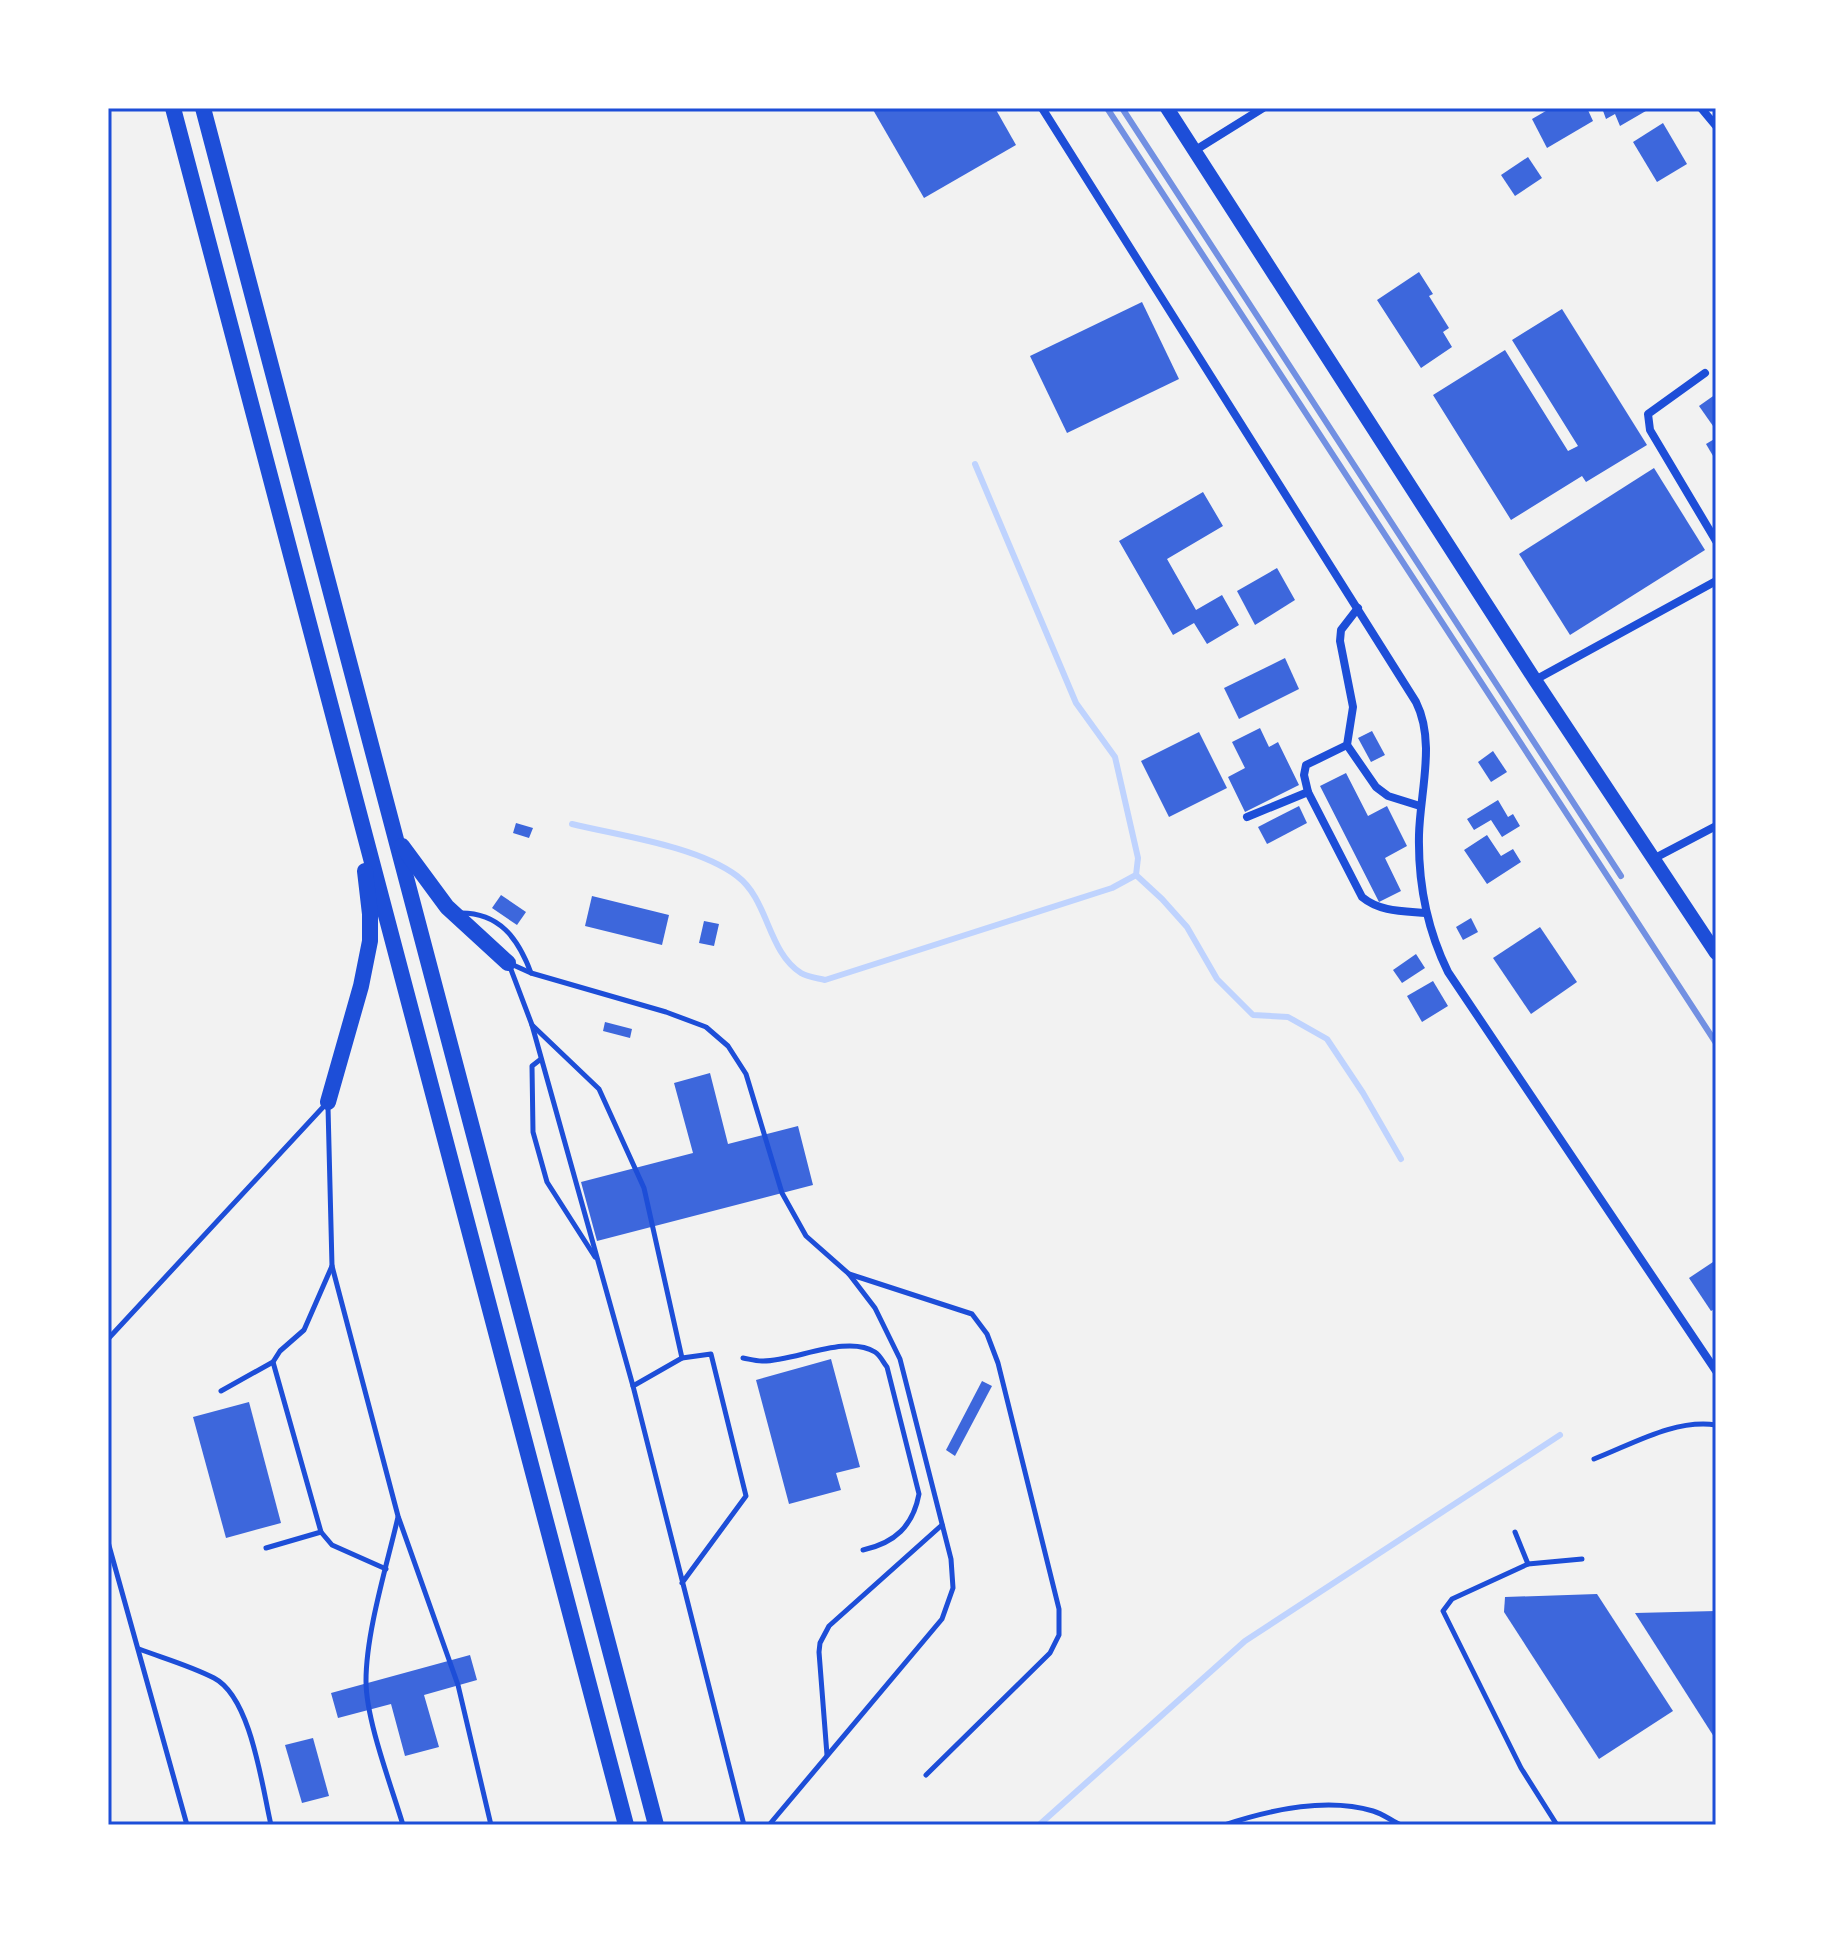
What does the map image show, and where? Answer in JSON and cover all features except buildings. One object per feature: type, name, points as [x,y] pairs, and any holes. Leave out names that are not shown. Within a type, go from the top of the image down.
[{"type":"highway","points":[[173,108],[626,1825]]},
{"type":"highway","points":[[203,108],[656,1825]]},
{"type":"highway","points":[[328,1102],[361,986],[370,941],[361,822]]},
{"type":"highway","points":[[394,835],[454,913],[508,963]]},
{"type":"main road","points":[[1167,108],[1535,680],[1716,953]]},
{"type":"street","points":[[1042,108],[1421,711],[1426,737],[1419,862],[1426,913],[1440,956],[1716,1371]]},
{"type":"street","points":[[1194,151],[1263,108]]},
{"type":"street","points":[[1701,108],[1716,126]]},
{"type":"street","points":[[1705,373],[1648,414],[1650,430],[1716,541]]},
{"type":"street","points":[[1535,680],[1716,581]]},
{"type":"street","points":[[1358,608],[1341,630],[1340,641],[1353,707],[1347,745],[1376,787],[1388,796],[1420,806]]},
{"type":"street","points":[[1347,745],[1306,765],[1304,775],[1308,792],[1362,897],[1388,910],[1426,913]]},
{"type":"street","points":[[1247,817],[1308,792]]},
{"type":"street","points":[[1655,858],[1716,826]]},
{"type":"lane","points":[[454,913],[476,913],[504,928],[521,946],[531,973]]},
{"type":"lane","points":[[508,963],[531,973],[706,1027],[728,1046],[746,1074],[782,1193],[806,1236],[849,1274],[875,1308],[900,1359],[951,1559],[953,1588],[942,1619],[769,1825]]},
{"type":"lane","points":[[508,963],[532,1025],[633,1386],[744,1825]]},
{"type":"lane","points":[[532,1025],[599,1089],[644,1188],[682,1358]]},
{"type":"lane","points":[[541,1059],[532,1066],[533,1132],[547,1182],[598,1261]]},
{"type":"lane","points":[[328,1102],[332,1266],[398,1516],[450,1660],[491,1825]]},
{"type":"lane","points":[[108,1339],[328,1102]]},
{"type":"lane","points":[[221,1391],[273,1362],[280,1351],[304,1330],[332,1266]]},
{"type":"lane","points":[[849,1274],[972,1314],[981,1324],[998,1363],[1059,1609],[1059,1635],[1050,1653],[926,1775]]},
{"type":"lane","points":[[743,1358],[763,1361],[859,1347],[881,1357],[887,1367],[919,1494],[916,1510],[900,1534],[877,1547],[863,1550]]},
{"type":"lane","points":[[633,1386],[682,1358],[711,1354],[746,1496],[682,1583]]},
{"type":"lane","points":[[273,1362],[321,1532],[332,1545],[386,1569]]},
{"type":"lane","points":[[1594,1459],[1680,1425],[1716,1425]]},
{"type":"lane","points":[[398,1516],[367,1653],[366,1683],[370,1710],[403,1825]]},
{"type":"lane","points":[[828,1756],[820,1643],[829,1626],[942,1525]]},
{"type":"lane","points":[[266,1548],[321,1532]]},
{"type":"lane","points":[[1515,1532],[1528,1564]]},
{"type":"lane","points":[[108,1542],[187,1825]]},
{"type":"lane","points":[[1557,1825],[1521,1768],[1443,1611],[1452,1599],[1528,1564],[1582,1559]]},
{"type":"lane","points":[[138,1649],[217,1679],[234,1694],[246,1718],[271,1825]]},
{"type":"lane","points":[[1224,1825],[1255,1816],[1330,1805],[1374,1811],[1401,1825]]},
{"type":"lane","points":[[1255,1816],[1255,1824]]},
{"type":"waterway","points":[[572,824],[658,843],[701,857],[737,876],[756,898],[774,939],[790,964],[803,974],[825,980],[1112,888],[1136,875],[1138,858],[1115,757],[1076,703],[975,464]]},
{"type":"waterway","points":[[1136,875],[1187,927],[1217,979],[1253,1015],[1288,1017],[1327,1039],[1401,1159]]},
{"type":"waterway","points":[[1039,1825],[1245,1641],[1560,1435]]},
{"type":"railway","points":[[1107,108],[1716,1043]]},
{"type":"railway","points":[[1122,108],[1621,876]]}]
